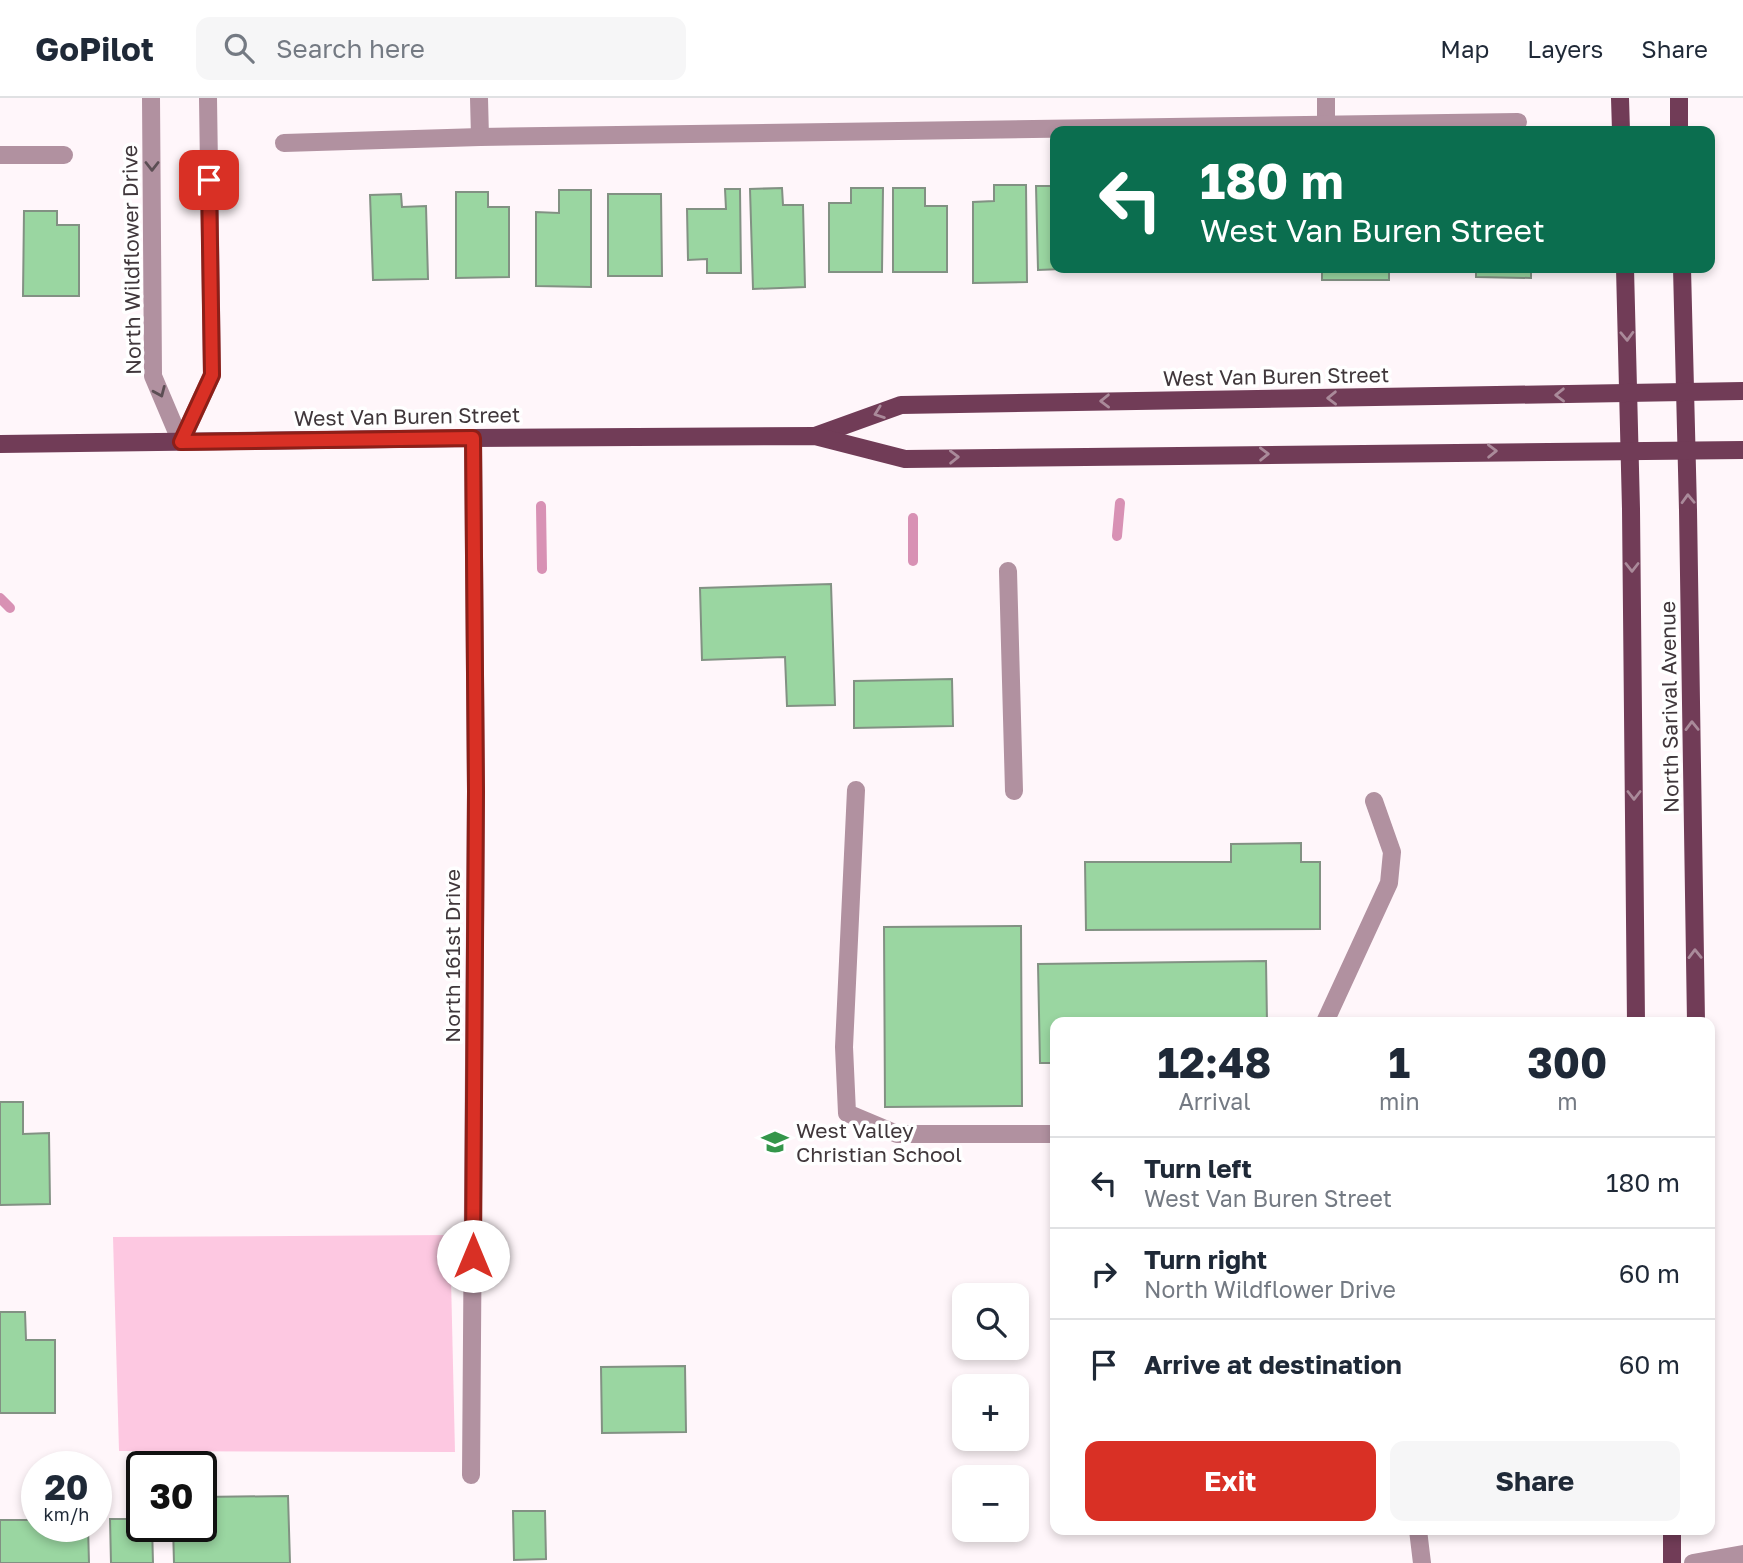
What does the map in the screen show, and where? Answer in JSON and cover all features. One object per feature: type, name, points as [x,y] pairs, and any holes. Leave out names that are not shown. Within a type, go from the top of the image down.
[{"type":"main road","points":[[1620,98],[1621,126]]},
{"type":"main road","points":[[1679,98],[1679,126]]},
{"type":"main road","name":"North Sarival Avenue","points":[[1625,273],[1636,1017]]},
{"type":"main road","name":"North Sarival Avenue","points":[[1682,273],[1696,1017]]},
{"type":"main road","name":"West Van Buren Street","points":[[815,436],[901,405],[1743,391]]},
{"type":"main road","name":"West Van Buren Street","points":[[0,444],[815,436],[905,458],[1743,450]]},
{"type":"main road","points":[[1672,1535],[1672,1563]]},
{"type":"street","name":"North Wildflower Drive","points":[[151,98],[153,376],[181,442]]},
{"type":"street","points":[[181,442],[212,375],[208,98]]},
{"type":"street","points":[[480,98],[480,137]]},
{"type":"street","points":[[1326,98],[1326,124]]},
{"type":"street","points":[[1196,126],[1518,122]]},
{"type":"street","points":[[284,143],[480,137],[1050,128]]},
{"type":"street","points":[[0,155],[64,155]]},
{"type":"street","name":"North 161st Drive","points":[[471,1475],[476,805],[473,438]]},
{"type":"street","points":[[1008,571],[1014,791]]},
{"type":"street","points":[[856,790],[844,1047],[847,1113],[897,1134],[1050,1133]]},
{"type":"street","points":[[1327,1017],[1390,883],[1392,852],[1374,801]]},
{"type":"street","points":[[1419,1535],[1422,1563]]},
{"type":"street","points":[[1693,1563],[1743,1554]]},
{"type":"shaded area","points":[[450,1235],[455,1452],[119,1451],[113,1237]]},
{"type":"building","points":[[994,185],[1026,185],[1027,282],[973,283],[973,202],[994,201]]},
{"type":"building","points":[[1036,186],[1050,186],[1050,270],[1038,270]]},
{"type":"building","points":[[782,188],[783,205],[803,205],[805,287],[753,289],[750,189]]},
{"type":"building","points":[[851,188],[883,188],[882,272],[829,272],[829,203],[851,203]]},
{"type":"building","points":[[893,188],[925,188],[925,206],[947,206],[947,272],[893,272]]},
{"type":"building","points":[[725,189],[740,189],[741,273],[707,273],[707,259],[688,260],[687,209],[726,209]]},
{"type":"building","points":[[559,190],[591,190],[591,287],[536,286],[536,212],[559,213]]},
{"type":"building","points":[[456,192],[488,192],[488,207],[509,207],[509,277],[456,278]]},
{"type":"building","points":[[401,194],[402,207],[426,206],[428,279],[373,280],[370,195]]},
{"type":"building","points":[[608,194],[661,194],[662,276],[608,276]]},
{"type":"building","points":[[24,211],[57,211],[57,225],[79,225],[79,296],[23,296]]},
{"type":"building","points":[[1322,273],[1389,273],[1389,280],[1322,280]]},
{"type":"building","points":[[1476,273],[1531,273],[1531,278],[1476,277]]},
{"type":"building","points":[[831,584],[835,705],[787,706],[785,657],[702,660],[700,588]]},
{"type":"building","points":[[952,679],[953,726],[854,728],[854,681]]},
{"type":"building","points":[[1301,843],[1301,862],[1320,862],[1320,929],[1086,930],[1085,862],[1231,862],[1231,844]]},
{"type":"building","points":[[1021,926],[1022,1106],[885,1107],[884,927]]},
{"type":"building","points":[[1266,961],[1267,1017],[1050,1017],[1050,1063],[1040,1063],[1038,964]]},
{"type":"building","points":[[0,1102],[23,1102],[23,1134],[49,1133],[50,1204],[0,1205]]},
{"type":"building","points":[[0,1312],[25,1312],[26,1340],[55,1340],[55,1413],[0,1413]]},
{"type":"building","points":[[685,1366],[686,1432],[602,1433],[601,1367]]},
{"type":"building","points":[[288,1496],[290,1563],[174,1563],[173,1542],[217,1542],[217,1497]]},
{"type":"building","points":[[513,1511],[545,1511],[546,1559],[514,1560]]},
{"type":"building","points":[[112,1519],[126,1519],[126,1542],[152,1542],[153,1563],[111,1563]]},
{"type":"building","points":[[0,1520],[21,1520],[21,1542],[88,1542],[89,1563],[0,1563]]},
{"type":"waterway","points":[[1117,536],[1120,503]]},
{"type":"waterway","points":[[541,506],[542,569]]},
{"type":"waterway","points":[[913,518],[913,561]]},
{"type":"waterway","points":[[0,598],[10,608]]},
{"type":"place","name":"West Valley Christian School","points":[[775,1142]]},
{"type":"route","points":[[209,180],[212,375],[181,442],[473,438],[476,791],[473,1256]]}]
